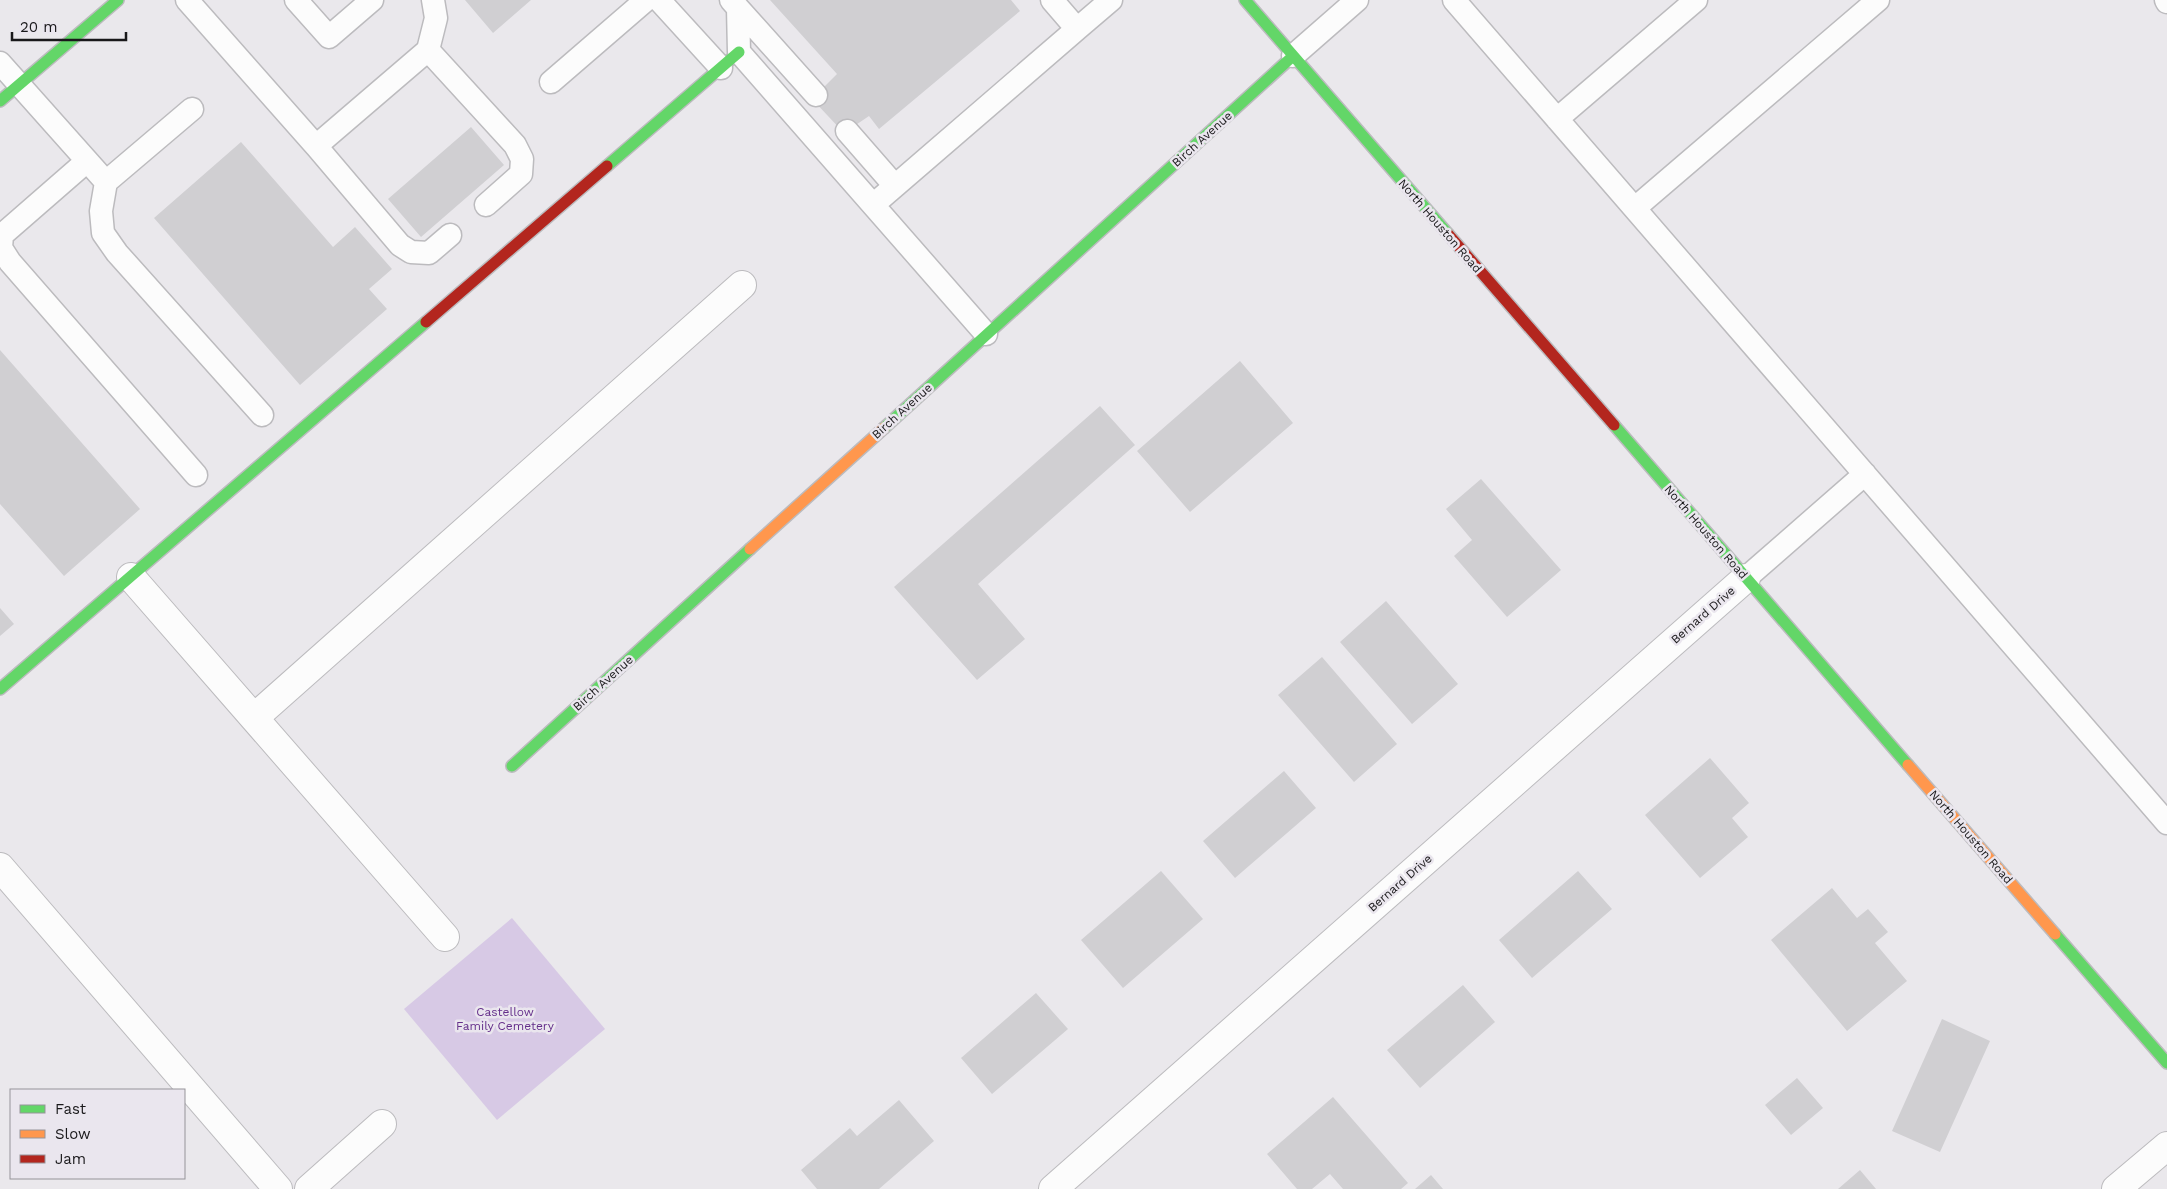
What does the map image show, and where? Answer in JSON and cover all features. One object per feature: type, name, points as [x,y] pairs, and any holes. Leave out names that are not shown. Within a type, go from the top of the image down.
[{"type":"street","name":"North Houston Road","points":[[1245,0],[2167,1063]]},
{"type":"street","points":[[0,101],[105,4]]},
{"type":"street","points":[[0,689],[739,52]]},
{"type":"street","name":"Birch Avenue","points":[[512,766],[1293,56]]},
{"type":"street","points":[[255,718],[742,285]]},
{"type":"street","points":[[131,578],[445,936]]},
{"type":"street","name":"Bernard Drive","points":[[1054,1189],[1746,578]]},
{"type":"street","points":[[0,867],[278,1189]]},
{"type":"street","points":[[309,1189],[382,1124]]},
{"type":"street","points":[[2116,1189],[2167,1146]]},
{"type":"lane","points":[[187,0],[316,146],[400,245],[411,252],[429,253],[450,235]]},
{"type":"lane","points":[[296,0],[329,37],[372,0]]},
{"type":"lane","points":[[316,146],[428,50],[436,18],[433,0]]},
{"type":"lane","points":[[551,82],[646,0]]},
{"type":"lane","points":[[659,0],[721,68]]},
{"type":"lane","points":[[1052,0],[1077,28]]},
{"type":"lane","points":[[873,205],[1077,28],[1112,0]]},
{"type":"lane","points":[[1293,56],[1358,0]]},
{"type":"lane","points":[[1558,119],[1696,0]]},
{"type":"lane","points":[[1635,208],[1878,0]]},
{"type":"lane","points":[[1459,2],[2167,823]]},
{"type":"lane","points":[[734,4],[739,52],[986,334]]},
{"type":"lane","points":[[734,4],[816,96]]},
{"type":"lane","points":[[428,50],[515,145],[522,159],[520,174],[486,205]]},
{"type":"lane","points":[[0,63],[106,182]]},
{"type":"lane","points":[[192,109],[106,182],[101,211],[103,233],[117,253],[262,415]]},
{"type":"lane","points":[[847,131],[895,186]]},
{"type":"lane","points":[[87,161],[2,235],[1,248],[10,262],[196,475]]},
{"type":"lane","points":[[1746,578],[1865,474]]},
{"type":"green space","name":"Castellow Family Cemetery","points":[[512,918],[605,1029],[497,1120],[404,1009]]},
{"type":"building","points":[[465,0],[531,0],[493,33]]},
{"type":"building","points":[[770,0],[1011,0],[1020,11],[879,129],[869,116],[844,133],[812,99],[837,74]]},
{"type":"building","points":[[471,127],[504,165],[421,237],[388,199]]},
{"type":"building","points":[[241,142],[333,247],[355,227],[392,269],[369,289],[387,309],[300,385],[154,218]]},
{"type":"building","points":[[0,350],[140,509],[64,576],[0,504]]},
{"type":"building","points":[[1240,361],[1293,423],[1190,512],[1137,451]]},
{"type":"building","points":[[1100,406],[1135,445],[978,584],[1025,639],[977,680],[894,587]]},
{"type":"building","points":[[1481,479],[1561,570],[1507,617],[1454,556],[1472,540],[1446,509]]},
{"type":"building","points":[[1386,601],[1458,684],[1412,724],[1340,642]]},
{"type":"building","points":[[0,608],[14,624],[0,636]]},
{"type":"building","points":[[1322,657],[1397,744],[1354,782],[1278,695]]},
{"type":"building","points":[[1710,758],[1749,803],[1732,818],[1748,837],[1700,878],[1645,815]]},
{"type":"building","points":[[1284,771],[1316,808],[1235,878],[1203,841]]},
{"type":"building","points":[[1161,871],[1203,919],[1123,988],[1081,940]]},
{"type":"building","points":[[1578,871],[1612,909],[1532,978],[1499,940]]},
{"type":"building","points":[[1832,888],[1857,918],[1868,909],[1888,932],[1875,943],[1907,981],[1847,1031],[1771,940]]},
{"type":"building","points":[[1463,985],[1495,1022],[1420,1088],[1387,1050]]},
{"type":"building","points":[[1036,993],[1068,1029],[992,1094],[961,1058]]},
{"type":"building","points":[[1942,1019],[1990,1041],[1940,1152],[1892,1131]]},
{"type":"building","points":[[1797,1078],[1823,1108],[1791,1135],[1765,1105]]},
{"type":"building","points":[[1333,1097],[1408,1183],[1401,1189],[1343,1189],[1330,1174],[1312,1189],[1297,1189],[1267,1154]]},
{"type":"building","points":[[899,1100],[934,1141],[879,1189],[817,1189],[801,1170],[850,1128],[857,1136]]},
{"type":"building","points":[[1860,1170],[1876,1189],[1838,1189]]},
{"type":"building","points":[[1431,1175],[1443,1189],[1415,1189]]},
{"type":"traffic: fast","points":[[0,101],[118,0]]},
{"type":"traffic: fast","points":[[1245,0],[1448,234]]},
{"type":"traffic: fast","points":[[607,166],[739,52]]},
{"type":"traffic: fast","points":[[884,428],[1293,56]]},
{"type":"traffic: fast","points":[[0,689],[426,322]]},
{"type":"traffic: fast","points":[[1614,425],[1908,765]]},
{"type":"traffic: fast","points":[[512,766],[750,549]]},
{"type":"traffic: fast","points":[[2055,934],[2167,1063]]},
{"type":"traffic: slow","points":[[750,549],[884,428]]},
{"type":"traffic: slow","points":[[1908,765],[2055,934]]},
{"type":"traffic: jam","points":[[426,322],[607,166]]},
{"type":"traffic: jam","points":[[1448,234],[1614,425]]}]
